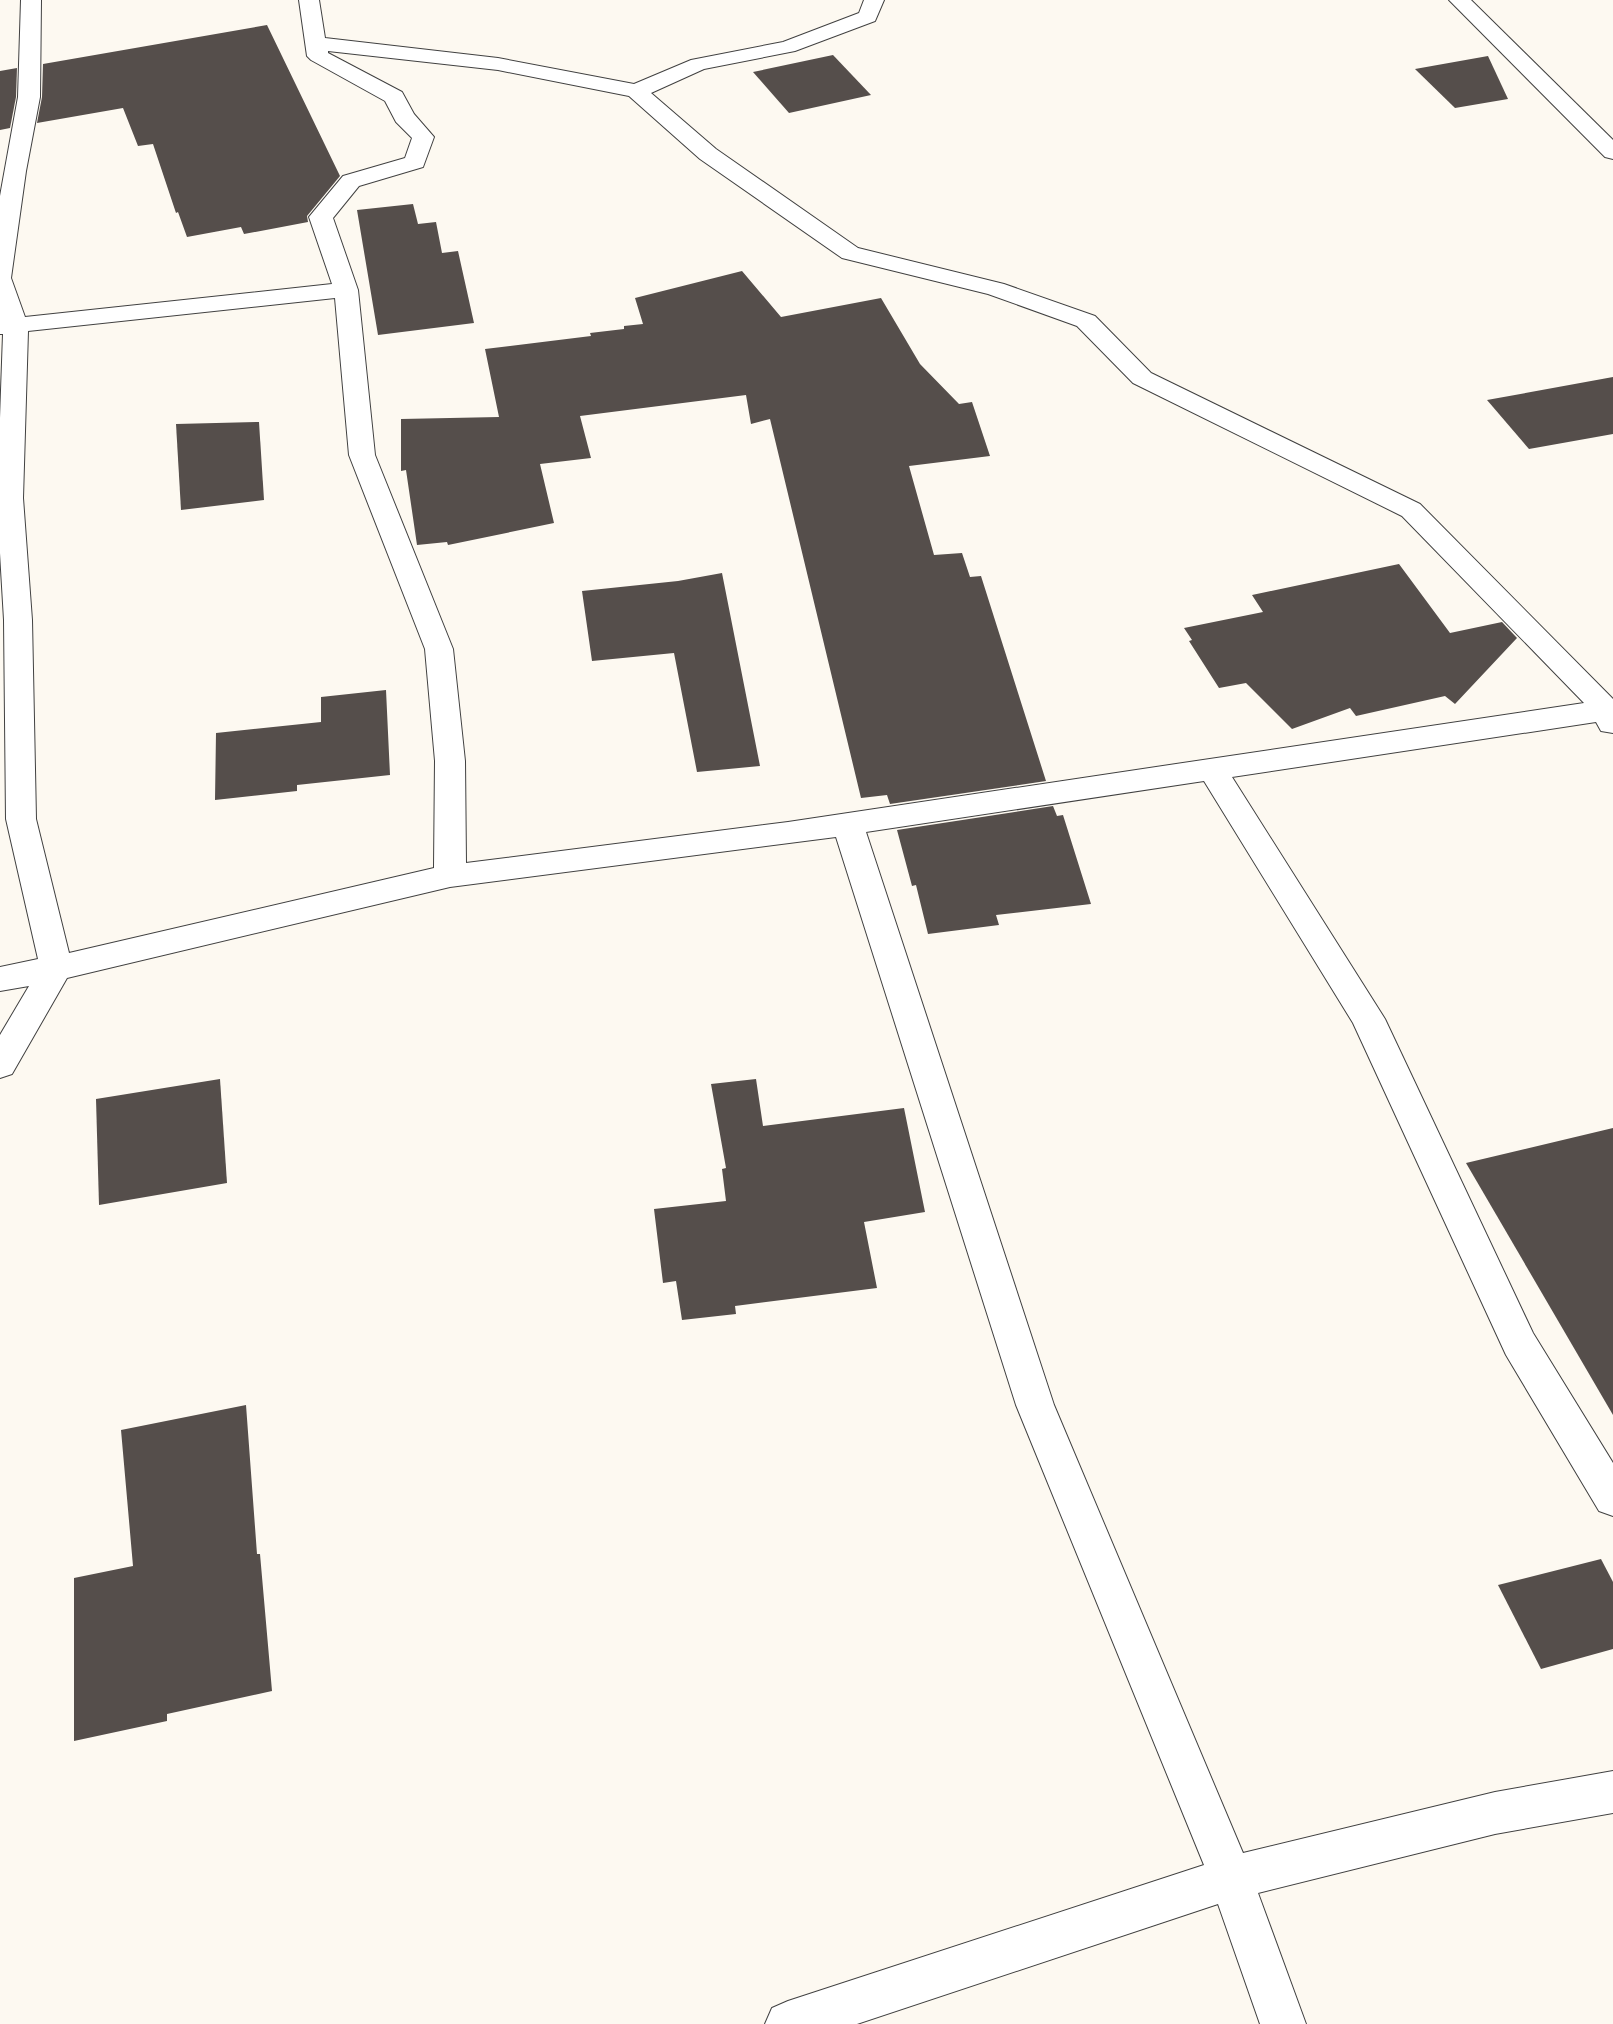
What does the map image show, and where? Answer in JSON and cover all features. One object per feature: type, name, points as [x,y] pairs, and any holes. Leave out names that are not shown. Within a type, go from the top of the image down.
[{"type":"street","points":[[0,1065],[56,968],[21,819],[18,620],[10,498],[8,326],[0,278],[15,171],[29,97],[31,0]]},
{"type":"street","points":[[309,0],[318,56],[394,97],[404,117],[423,137],[415,162],[351,181],[321,217],[346,290],[362,455],[439,649],[450,761],[450,876]]},
{"type":"street","points":[[636,91],[698,64],[788,47],[867,17],[874,0]]},
{"type":"street","points":[[1460,0],[1613,152]]},
{"type":"street","points":[[316,43],[498,63],[636,91],[708,154],[850,253],[996,289],[1086,321],[1142,378],[1411,510],[1611,717]]},
{"type":"street","points":[[8,326],[346,290]]},
{"type":"street","points":[[0,979],[450,876],[848,825],[1212,770],[1611,717]]},
{"type":"street","points":[[1212,770],[1368,1019],[1519,1344],[1613,1498]]},
{"type":"street","points":[[848,825],[1035,1405],[1231,1878],[1283,2024]]},
{"type":"street","points":[[788,2024],[1231,1878],[1495,1813],[1613,1792]]},
{"type":"building","points":[[267,25],[340,176],[307,216],[308,222],[244,234],[241,227],[187,237],[178,212],[176,213],[153,144],[138,146],[123,108],[37,123],[42,97],[43,64]]},
{"type":"building","points":[[833,55],[871,95],[789,113],[753,72]]},
{"type":"building","points":[[1488,56],[1508,99],[1455,108],[1415,69]]},
{"type":"building","points":[[17,68],[16,97],[10,128],[0,130],[0,71]]},
{"type":"building","points":[[413,204],[418,224],[436,222],[442,253],[458,251],[474,323],[378,335],[357,210]]},
{"type":"building","points":[[742,271],[781,317],[881,298],[920,364],[959,404],[972,402],[990,456],[909,466],[934,555],[962,553],[970,577],[981,576],[1046,781],[890,804],[887,795],[861,798],[770,419],[751,424],[746,395],[580,416],[591,458],[540,464],[554,523],[448,545],[447,542],[417,545],[406,470],[401,471],[401,419],[499,417],[485,349],[591,336],[590,333],[643,324],[635,298]]},
{"type":"building","points":[[1613,377],[1613,434],[1529,449],[1487,400]]},
{"type":"building","points":[[259,422],[264,500],[181,510],[176,424]]},
{"type":"building","points":[[1399,564],[1450,633],[1502,622],[1517,638],[1455,704],[1445,696],[1356,716],[1350,708],[1292,729],[1246,683],[1219,688],[1189,641],[1192,640],[1184,628],[1263,612],[1252,595]]},
{"type":"building","points":[[722,573],[760,766],[697,772],[674,653],[592,661],[582,591],[678,581]]},
{"type":"building","points":[[386,690],[390,775],[297,785],[297,791],[215,800],[216,733],[321,722],[321,697]]},
{"type":"building","points":[[1053,806],[1057,816],[1063,815],[1091,904],[996,915],[999,925],[928,934],[916,885],[912,886],[897,830]]},
{"type":"building","points":[[220,1079],[227,1183],[99,1205],[96,1099]]},
{"type":"building","points":[[756,1079],[763,1126],[904,1108],[925,1212],[864,1222],[877,1288],[735,1306],[736,1314],[682,1320],[676,1281],[663,1283],[654,1209],[726,1201],[722,1169],[726,1168],[711,1084]]},
{"type":"building","points":[[1613,1128],[1613,1415],[1466,1163]]},
{"type":"building","points":[[246,1405],[257,1554],[260,1554],[272,1691],[167,1714],[167,1721],[74,1741],[74,1578],[133,1566],[121,1430]]},
{"type":"building","points":[[1601,1559],[1613,1582],[1613,1649],[1541,1669],[1498,1585]]}]
